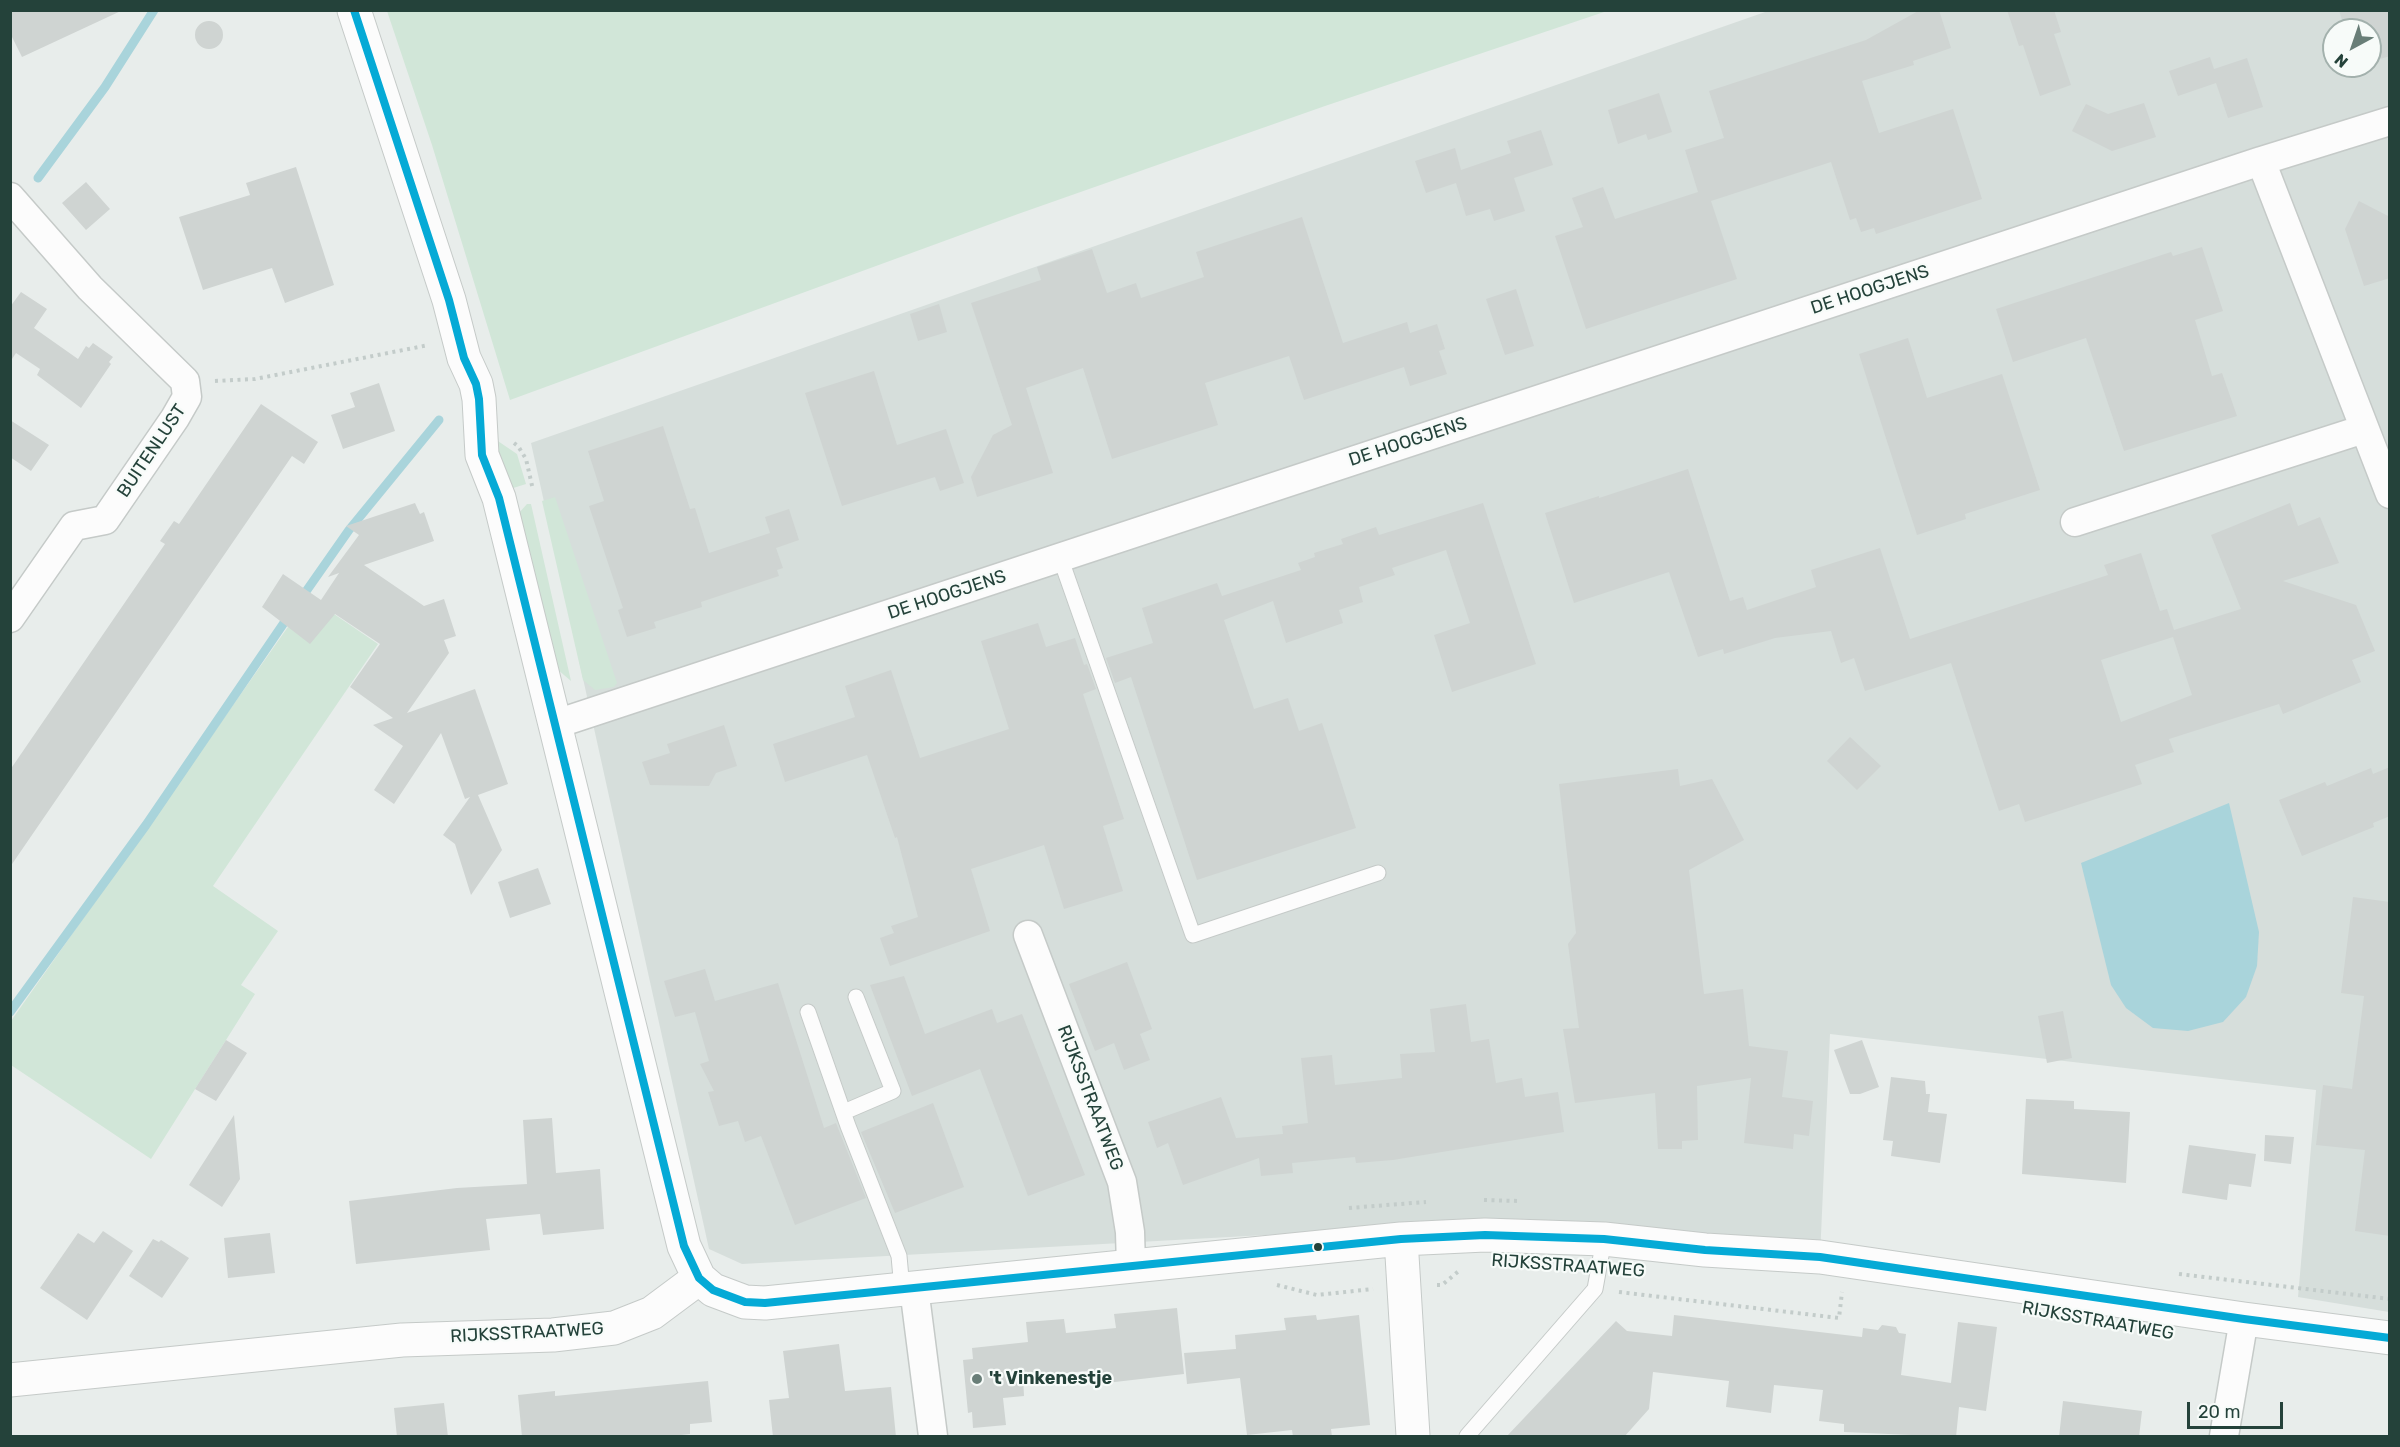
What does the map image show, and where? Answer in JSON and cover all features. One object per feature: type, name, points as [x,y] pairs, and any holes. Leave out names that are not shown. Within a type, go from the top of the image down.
[{"type":"street","points":[[354,10],[449,300],[464,358],[476,384],[482,455],[498,498],[556,724],[684,1246],[699,1278]]},
{"type":"street","name":"DE HOOGJENS","points":[[556,724],[2260,161],[2390,121]]},
{"type":"street","points":[[2260,161],[2390,494]]},
{"type":"street","name":"BUITENLUST","points":[[10,197],[90,288],[185,381],[188,397],[105,519],[74,526],[10,618]]},
{"type":"street","points":[[2075,522],[2364,429]]},
{"type":"street","name":"RIJKSSTRAATWEG","points":[[1028,935],[1122,1182],[1130,1232],[1131,1266]]},
{"type":"street","name":"RIJKSSTRAATWEG","points":[[10,1380],[391,1341],[553,1335],[614,1328],[652,1313],[699,1278],[713,1290],[745,1302],[765,1303],[1401,1239],[1485,1235],[1604,1239],[1705,1250],[1820,1257],[2390,1338]]},
{"type":"street","points":[[1401,1239],[1413,1437]]},
{"type":"street","points":[[908,1289],[933,1437]]},
{"type":"street","points":[[2224,1437],[2244,1319]]},
{"type":"lane","points":[[1060,557],[1193,935],[1378,873]]},
{"type":"lane","points":[[844,1112],[892,1091],[856,998]]},
{"type":"lane","points":[[807,1012],[899,1256],[908,1289]]},
{"type":"lane","points":[[1467,1437],[1594,1289],[1604,1239]]},
{"type":"path","points":[[185,381],[255,379],[430,345]]},
{"type":"path","name":"RIJKSSTRAATWEG","points":[[1272,1284],[1317,1295],[1404,1286],[1442,1285],[1467,1266]]},
{"type":"path","name":"RIJKSSTRAATWEG","points":[[1594,1289],[1839,1318],[1843,1286]]},
{"type":"shaded area","points":[[1768,11],[2389,11],[2389,1312],[2298,1297],[2316,1090],[1830,1034],[1820,1257],[1482,1223],[742,1264],[709,1249],[531,443]]},
{"type":"green space","points":[[387,10],[1607,11],[1325,106],[1018,214],[510,400],[432,145]]},
{"type":"green space","points":[[489,435],[517,454],[526,484],[510,489]]},
{"type":"green space","points":[[555,497],[617,683],[614,687],[595,690],[583,680],[542,501]]},
{"type":"green space","points":[[527,504],[531,504],[571,681],[557,669],[518,514]]},
{"type":"green space","points":[[309,597],[378,644],[213,886],[278,931],[241,985],[255,994],[151,1159],[11,1065],[11,1021]]},
{"type":"water","points":[[2229,803],[2259,932],[2257,966],[2246,997],[2223,1022],[2188,1031],[2153,1028],[2126,1008],[2111,985],[2081,863]]},
{"type":"building","points":[[10,10],[123,10],[22,57],[10,33]]},
{"type":"building","points":[[1920,10],[1939,10],[1951,48],[1913,61],[1914,65],[1862,81],[1879,133],[1953,109],[1982,199],[1876,234],[1874,228],[1861,232],[1856,218],[1850,220],[1831,162],[1711,201],[1737,279],[1586,329],[1555,236],[1583,227],[1572,198],[1603,187],[1615,219],[1698,192],[1685,150],[1724,138],[1709,91],[1866,40]]},
{"type":"building","points":[[2007,10],[2054,10],[2061,32],[2054,34],[2071,85],[2040,96],[2023,45],[2019,46]]},
{"type":"building","points":[[2339,10],[2390,10],[2390,56],[2382,58],[2382,18],[2341,18]]},
{"type":"building","points":[[209,21],[219,25],[223,35],[219,45],[209,49],[199,45],[195,35],[199,25]]},
{"type":"building","points":[[2210,57],[2214,69],[2247,58],[2263,107],[2228,118],[2216,83],[2178,96],[2169,71]]},
{"type":"building","points":[[1659,93],[1672,132],[1648,140],[1646,134],[1618,144],[1608,110]]},
{"type":"building","points":[[2144,103],[2156,137],[2112,151],[2072,131],[2086,104],[2108,114]]},
{"type":"building","points":[[1541,130],[1553,165],[1514,178],[1525,211],[1494,221],[1490,209],[1466,216],[1456,183],[1426,193],[1415,161],[1455,148],[1461,170],[1511,153],[1507,141]]},
{"type":"building","points":[[296,167],[334,285],[285,303],[272,268],[203,290],[179,217],[250,195],[246,183]]},
{"type":"building","points":[[86,182],[110,209],[86,230],[62,203]]},
{"type":"building","points":[[2359,201],[2390,217],[2390,278],[2364,286],[2345,229]]},
{"type":"building","points":[[1302,217],[1343,343],[1407,322],[1410,333],[1437,324],[1445,349],[1439,351],[1447,374],[1410,386],[1404,367],[1304,400],[1289,356],[1205,383],[1218,425],[1112,459],[1083,368],[1026,388],[1053,473],[977,497],[971,477],[993,435],[1012,425],[971,303],[1041,280],[1037,267],[1092,249],[1107,293],[1136,283],[1141,298],[1204,277],[1196,252]]},
{"type":"building","points":[[2202,247],[2223,311],[2195,320],[2212,376],[2222,373],[2237,416],[2124,451],[2086,338],[2013,362],[1996,309],[2171,252],[2173,256]]},
{"type":"building","points":[[1516,289],[1534,346],[1505,355],[1486,299]]},
{"type":"building","points":[[21,292],[47,309],[34,328],[78,359],[86,346],[89,348],[93,343],[113,357],[109,362],[111,364],[81,408],[37,375],[40,369],[16,353],[10,362],[10,307]]},
{"type":"building","points":[[939,304],[947,332],[918,341],[910,314]]},
{"type":"building","points":[[1908,338],[1927,398],[2002,374],[2040,490],[1965,514],[1966,519],[1917,535],[1859,354]]},
{"type":"building","points":[[874,371],[897,445],[946,429],[964,483],[940,491],[935,477],[842,506],[805,393]]},
{"type":"building","points":[[379,383],[395,431],[343,449],[331,415],[355,407],[350,393]]},
{"type":"building","points":[[261,404],[318,442],[304,464],[292,456],[10,867],[10,770],[165,544],[160,541],[174,521],[179,524]]},
{"type":"building","points":[[10,420],[49,445],[31,471],[10,457]]},
{"type":"building","points":[[663,426],[690,509],[695,508],[709,553],[770,533],[765,517],[789,509],[799,540],[776,548],[783,568],[777,570],[779,576],[701,602],[702,607],[654,622],[656,628],[627,637],[618,610],[623,608],[589,506],[604,501],[588,451]]},
{"type":"building","points":[[1688,469],[1730,601],[1743,597],[1747,610],[1816,587],[1811,570],[1880,548],[1910,639],[2108,575],[2104,565],[2141,553],[2160,611],[2167,609],[2174,630],[2241,609],[2211,535],[2290,503],[2298,526],[2320,517],[2339,563],[2283,581],[2356,605],[2375,651],[2352,660],[2361,682],[2283,714],[2279,704],[2169,739],[2174,752],[2135,765],[2142,784],[2025,822],[2019,804],[1999,811],[1951,663],[1865,691],[1854,658],[1841,663],[1831,631],[1775,638],[1724,654],[1723,649],[1698,657],[1669,572],[1574,603],[1545,513],[1599,496],[1599,498]],"holes":[[[2173,637],[2192,695],[2121,722],[2101,660]]]},
{"type":"building","points":[[415,503],[420,514],[424,512],[434,541],[364,565],[424,606],[444,599],[456,636],[444,640],[449,653],[407,713],[475,689],[508,784],[478,795],[502,850],[471,895],[455,844],[443,835],[470,797],[465,799],[441,733],[394,804],[374,790],[403,746],[373,725],[393,718],[350,687],[380,644],[335,614],[310,644],[262,607],[283,574],[321,600],[339,573],[328,577],[359,535],[346,526]]},
{"type":"building","points":[[1483,503],[1536,664],[1452,692],[1434,635],[1470,623],[1446,550],[1392,568],[1395,575],[1359,587],[1363,602],[1339,610],[1343,623],[1286,643],[1273,601],[1224,620],[1254,709],[1288,698],[1299,731],[1322,723],[1356,828],[1197,880],[1131,677],[1115,683],[1106,658],[1153,643],[1142,608],[1217,583],[1222,596],[1301,570],[1298,563],[1315,557],[1314,553],[1343,544],[1341,539],[1376,527],[1379,535]]},
{"type":"building","points":[[1038,623],[1046,647],[1075,638],[1084,665],[1087,664],[1096,689],[1083,694],[1124,819],[1103,826],[1123,891],[1064,909],[1044,845],[971,869],[990,931],[890,966],[880,938],[894,933],[891,926],[918,917],[897,837],[895,838],[867,755],[785,782],[773,744],[855,717],[845,686],[891,670],[920,758],[1009,729],[981,641]]},
{"type":"building","points":[[724,725],[737,766],[716,773],[709,786],[650,785],[642,762],[670,753],[667,744]]},
{"type":"building","points":[[1850,737],[1881,766],[1857,790],[1827,761]]},
{"type":"building","points":[[2390,767],[2390,816],[2373,823],[2374,827],[2302,856],[2279,800],[2325,782],[2327,786],[2371,768],[2373,774]]},
{"type":"building","points":[[1678,769],[1680,786],[1712,779],[1744,840],[1689,870],[1704,994],[1743,989],[1749,1046],[1788,1051],[1782,1097],[1813,1101],[1809,1136],[1794,1134],[1793,1149],[1744,1143],[1751,1078],[1697,1086],[1698,1140],[1682,1141],[1682,1149],[1658,1149],[1655,1093],[1575,1103],[1563,1029],[1579,1028],[1568,944],[1576,933],[1559,784]]},
{"type":"building","points":[[538,868],[551,904],[510,918],[498,882]]},
{"type":"building","points":[[2353,897],[2390,902],[2390,1236],[2355,1231],[2365,1150],[2316,1145],[2323,1085],[2352,1089],[2364,996],[2341,993]]},
{"type":"building","points":[[1127,962],[1152,1029],[1140,1034],[1150,1060],[1124,1070],[1114,1043],[1095,1051],[1069,984]]},
{"type":"building","points":[[705,969],[715,1001],[778,983],[824,1128],[836,1123],[866,1198],[795,1225],[761,1136],[745,1142],[738,1121],[719,1126],[708,1092],[714,1091],[700,1064],[709,1061],[695,1012],[675,1017],[664,981]]},
{"type":"building","points":[[904,976],[925,1034],[992,1009],[997,1023],[1022,1014],[1085,1175],[1028,1196],[980,1069],[912,1096],[870,985]]},
{"type":"building","points":[[1466,1004],[1471,1042],[1489,1039],[1496,1083],[1522,1078],[1525,1097],[1558,1092],[1564,1132],[1393,1160],[1356,1163],[1355,1157],[1292,1163],[1293,1173],[1261,1176],[1259,1158],[1183,1185],[1168,1143],[1157,1148],[1148,1122],[1221,1097],[1236,1138],[1283,1134],[1282,1126],[1308,1123],[1301,1058],[1332,1055],[1335,1085],[1402,1078],[1400,1054],[1435,1052],[1430,1009]]},
{"type":"building","points":[[2063,1011],[2072,1058],[2047,1063],[2038,1016]]},
{"type":"building","points":[[226,1040],[247,1053],[216,1101],[195,1089]]},
{"type":"building","points":[[1862,1040],[1879,1087],[1860,1094],[1850,1094],[1834,1050]]},
{"type":"building","points":[[1891,1077],[1925,1081],[1926,1094],[1930,1094],[1928,1112],[1947,1114],[1940,1163],[1891,1156],[1893,1141],[1883,1140]]},
{"type":"building","points":[[2026,1099],[2074,1101],[2074,1109],[2130,1112],[2126,1183],[2022,1174]]},
{"type":"building","points":[[933,1103],[964,1187],[895,1213],[861,1132]]},
{"type":"building","points":[[234,1115],[240,1179],[222,1207],[189,1185]]},
{"type":"building","points":[[552,1118],[556,1173],[600,1169],[604,1229],[543,1235],[540,1214],[486,1219],[490,1250],[356,1264],[349,1201],[457,1188],[527,1184],[523,1120]]},
{"type":"building","points":[[2265,1135],[2294,1137],[2291,1164],[2264,1161]]},
{"type":"building","points":[[2189,1145],[2256,1154],[2251,1187],[2229,1184],[2227,1200],[2182,1193]]},
{"type":"building","points":[[103,1231],[133,1251],[87,1320],[40,1288],[78,1233],[94,1243]]},
{"type":"building","points":[[270,1233],[275,1273],[228,1278],[224,1238]]},
{"type":"building","points":[[153,1239],[159,1242],[161,1240],[189,1258],[162,1298],[129,1276]]},
{"type":"building","points":[[1177,1308],[1184,1374],[1089,1385],[1087,1371],[1023,1377],[1024,1396],[1003,1398],[1006,1425],[973,1428],[972,1412],[968,1413],[963,1360],[973,1359],[972,1348],[1028,1342],[1026,1322],[1064,1319],[1066,1333],[1116,1328],[1114,1314]]},
{"type":"building","points":[[1316,1315],[1317,1320],[1359,1315],[1370,1425],[1331,1429],[1332,1437],[1293,1437],[1292,1430],[1247,1435],[1240,1378],[1187,1384],[1184,1353],[1236,1349],[1235,1335],[1286,1330],[1284,1318]]},
{"type":"building","points":[[1674,1315],[1862,1337],[1863,1328],[1878,1330],[1882,1325],[1896,1327],[1899,1333],[1906,1334],[1901,1375],[1951,1383],[1958,1322],[1997,1327],[1986,1411],[1959,1407],[1956,1437],[1844,1432],[1844,1424],[1819,1421],[1823,1390],[1774,1385],[1771,1413],[1726,1407],[1729,1381],[1653,1372],[1649,1409],[1624,1437],[1506,1437],[1616,1321],[1627,1331],[1672,1336]]},
{"type":"building","points":[[839,1344],[845,1391],[891,1387],[896,1437],[773,1437],[769,1400],[789,1398],[783,1351]]},
{"type":"building","points":[[708,1381],[712,1422],[690,1424],[690,1434],[664,1437],[522,1437],[518,1395],[555,1391],[555,1396]]},
{"type":"building","points":[[2063,1401],[2142,1411],[2139,1437],[2059,1437]]},
{"type":"building","points":[[444,1403],[448,1437],[397,1437],[394,1408]]},
{"type":"waterway","points":[[38,178],[105,87],[154,10]]},
{"type":"waterway","points":[[300,600],[349,530],[439,420]]},
{"type":"waterway","points":[[10,1012],[146,825],[290,614]]},
{"type":"transit line","points":[[354,10],[449,300],[464,358],[476,384],[482,455],[499,498],[684,1246],[699,1278],[713,1290],[745,1302],[765,1303],[1401,1239],[1485,1235],[1604,1239],[1705,1250],[1820,1257],[2390,1338]]},
{"type":"place","name":"'t Vinkenestje","points":[[977,1379]]}]
